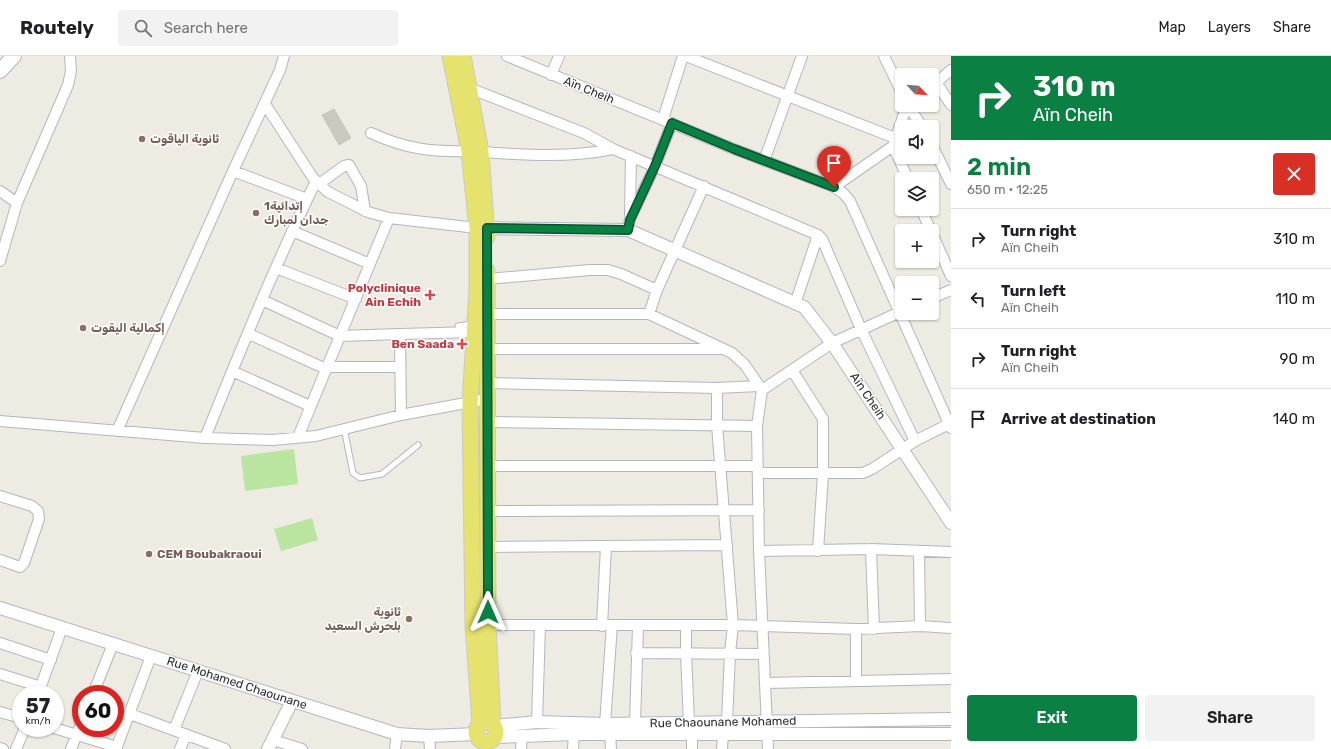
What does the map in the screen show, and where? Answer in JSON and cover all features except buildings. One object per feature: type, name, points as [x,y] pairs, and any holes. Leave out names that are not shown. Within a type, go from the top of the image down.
[{"type":"main road","points":[[0,71],[14,56]]},
{"type":"main road","points":[[450,56],[475,152]]},
{"type":"main road","points":[[463,56],[469,88],[487,279],[487,399],[489,466],[488,547],[480,625]]},
{"type":"main road","points":[[482,228],[470,402],[480,625],[487,736]]},
{"type":"street","points":[[0,261],[18,203],[68,85],[71,71],[70,56]]},
{"type":"street","points":[[117,430],[233,171],[265,104],[280,70],[284,56]]},
{"type":"street","name":"Aïn Cheih","points":[[507,56],[551,75],[834,187],[843,193],[850,201],[895,299]]},
{"type":"street","points":[[551,75],[560,56]]},
{"type":"street","points":[[629,225],[655,166],[684,56],[788,96],[894,142],[905,172]]},
{"type":"street","points":[[764,160],[802,56]]},
{"type":"street","points":[[884,56],[895,79]]},
{"type":"street","points":[[939,80],[951,70]]},
{"type":"street","points":[[469,88],[584,133],[613,149],[704,186],[822,239],[862,329],[915,441]]},
{"type":"street","points":[[939,90],[951,105]]},
{"type":"street","points":[[265,104],[317,183],[328,192],[365,211],[389,218],[482,228],[629,225],[675,252],[796,301],[818,236]]},
{"type":"street","points":[[834,187],[894,142],[905,112]]},
{"type":"street","points":[[371,133],[395,142],[425,150],[540,156],[580,155],[613,149]]},
{"type":"street","points":[[629,225],[631,156]]},
{"type":"street","points":[[939,156],[948,169],[951,184]]},
{"type":"street","points":[[205,438],[232,370],[292,231],[307,198],[317,183],[344,166],[349,165],[361,186],[365,211]]},
{"type":"street","points":[[233,171],[307,198]]},
{"type":"street","points":[[649,314],[657,290],[704,186]]},
{"type":"street","points":[[0,191],[18,203]]},
{"type":"street","points":[[298,437],[389,218]]},
{"type":"street","points":[[292,231],[370,264]]},
{"type":"street","points":[[939,248],[951,276]]},
{"type":"street","points":[[276,268],[356,299]]},
{"type":"street","points":[[487,279],[590,270],[608,270],[621,274],[657,290]]},
{"type":"street","points":[[939,295],[951,290]]},
{"type":"street","points":[[262,300],[340,336],[400,334],[475,328]]},
{"type":"street","name":"Aïn Cheih","points":[[796,301],[804,306],[832,343],[951,523]]},
{"type":"street","points":[[488,314],[649,314],[724,349],[744,365],[761,388],[757,426],[759,551],[768,749]]},
{"type":"street","points":[[487,383],[761,388],[792,370],[832,343],[895,315]]},
{"type":"street","name":"Aïn Cheih","points":[[904,320],[950,425]]},
{"type":"street","points":[[248,334],[326,368],[399,367]]},
{"type":"street","points":[[400,334],[399,367],[401,415]]},
{"type":"street","points":[[487,349],[724,349]]},
{"type":"street","points":[[232,370],[310,406]]},
{"type":"street","points":[[792,370],[823,419],[823,474],[818,551]]},
{"type":"street","points":[[717,388],[720,465],[733,625],[722,749]]},
{"type":"street","points":[[0,421],[205,438],[273,440],[316,436],[401,415],[487,399]]},
{"type":"street","points":[[488,422],[757,426]]},
{"type":"street","points":[[489,466],[720,465],[758,470],[823,474],[868,471],[915,441],[950,425]]},
{"type":"street","points":[[0,496],[32,506],[38,511],[39,519],[24,563],[20,567],[0,560]]},
{"type":"street","points":[[488,511],[759,510]]},
{"type":"street","points":[[488,547],[727,545]]},
{"type":"street","points":[[602,626],[606,546]]},
{"type":"street","points":[[759,551],[871,549],[951,552]]},
{"type":"street","points":[[871,549],[874,629]]},
{"type":"street","points":[[919,551],[920,626]]},
{"type":"street","name":"Rue Mohamed Chaounane","points":[[0,608],[396,734],[429,736],[487,736]]},
{"type":"street","points":[[480,625],[733,625],[856,629],[920,626],[951,628]]},
{"type":"street","points":[[611,749],[608,729],[612,625]]},
{"type":"street","points":[[686,625],[686,653],[692,749]]},
{"type":"street","points":[[537,722],[540,626]]},
{"type":"street","points":[[636,723],[636,653],[638,626]]},
{"type":"street","points":[[41,685],[62,628]]},
{"type":"street","points":[[856,629],[856,680]]},
{"type":"street","points":[[0,643],[51,660]]},
{"type":"street","points":[[97,685],[113,644]]},
{"type":"street","points":[[636,653],[763,654]]},
{"type":"street","points":[[83,737],[116,748],[151,656]]},
{"type":"street","points":[[174,730],[198,671]]},
{"type":"street","points":[[0,674],[27,685]]},
{"type":"street","points":[[766,683],[951,679]]},
{"type":"street","points":[[292,700],[270,744],[302,749]]},
{"type":"street","points":[[0,712],[12,715]]},
{"type":"street","points":[[124,719],[128,718],[174,730],[225,749]]},
{"type":"street","points":[[851,720],[851,735]]},
{"type":"street","name":"Rue Chaounane Mohamed","points":[[768,728],[851,720],[951,720]]},
{"type":"street","name":"Rue Chaounane Mohamed","points":[[487,736],[537,722],[608,729],[768,728],[851,735],[951,734]]},
{"type":"street","name":"Rue Chaounane Mohamed","points":[[487,736],[574,734],[636,723],[691,728]]},
{"type":"street","points":[[395,749],[396,734]]},
{"type":"street","points":[[573,749],[574,734]]},
{"type":"street","points":[[180,749],[186,735]]},
{"type":"street","points":[[521,749],[522,735]]},
{"type":"street","points":[[429,736],[430,749]]},
{"type":"street","points":[[16,749],[21,737]]},
{"type":"street","points":[[71,749],[76,737]]},
{"type":"lane","points":[[458,326],[475,328]]},
{"type":"lane","points":[[344,428],[353,472],[360,478],[382,474],[418,445]]},
{"type":"green space","points":[[294,449],[298,484],[245,491],[241,456]]},
{"type":"green space","points":[[312,518],[318,540],[281,551],[274,529]]},
{"type":"place","name":"ثانوية الياقوت","points":[[142,139]]},
{"type":"place","name":"1إتدائية جدان لمبارك","points":[[256,213]]},
{"type":"place","name":"Polyclinique Ain Echih","points":[[430,295]]},
{"type":"place","name":"إكمالية اليقوت","points":[[83,328]]},
{"type":"place","name":"Ben Saada","points":[[462,344]]},
{"type":"place","name":"CEM Boubakraoui","points":[[149,554]]},
{"type":"place","name":"ثانوية بلحرش السعيد","points":[[409,619]]},
{"type":"route","points":[[488,612],[489,466],[486,368],[488,314],[487,228],[628,230],[630,220],[655,166],[672,123],[734,149],[834,187]]}]
